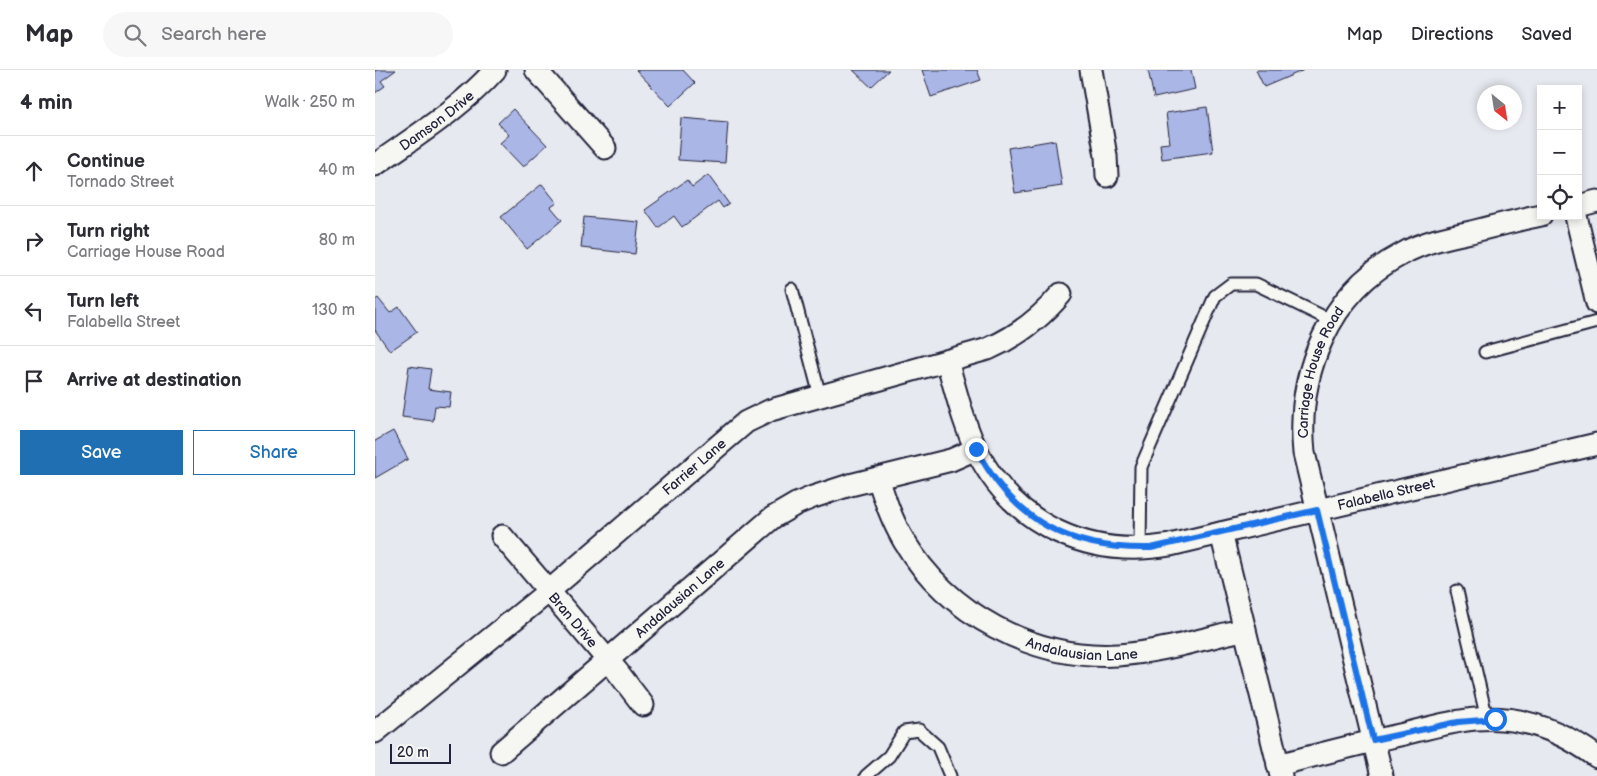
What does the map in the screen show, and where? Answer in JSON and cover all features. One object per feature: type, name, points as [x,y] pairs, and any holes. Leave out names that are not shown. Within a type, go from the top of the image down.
[{"type":"street","name":"Damson Drive","points":[[375,165],[449,112],[485,82],[495,70]]},
{"type":"street","points":[[536,70],[605,148]]},
{"type":"street","points":[[1091,70],[1106,156],[1107,176]]},
{"type":"street","points":[[1582,205],[1597,201]]},
{"type":"street","name":"Carriage House Road","points":[[1381,776],[1304,453],[1302,411],[1310,370],[1316,351],[1332,321],[1348,298],[1375,271],[1402,254],[1432,241],[1537,216]]},
{"type":"street","points":[[1577,220],[1597,303]]},
{"type":"street","name":"Farrier Lane","points":[[375,732],[549,591],[745,422],[771,410],[987,349],[1021,332],[1036,321],[1061,294]]},
{"type":"street","name":"Falabella Street","points":[[947,361],[976,449],[985,466],[1009,497],[1039,522],[1065,535],[1093,544],[1112,547],[1140,548],[1171,545],[1597,444]]},
{"type":"street","name":"Andalausian Lane","points":[[501,752],[772,518],[796,504],[813,497],[878,478],[951,460],[976,449]]},
{"type":"street","name":"Andalausian Lane","points":[[878,478],[897,528],[917,561],[932,578],[954,599],[985,622],[1027,641],[1071,653],[1117,655],[1163,648],[1245,629]]},
{"type":"street","points":[[1221,533],[1279,770],[1373,740],[1458,722],[1487,719],[1514,720],[1550,730],[1575,742],[1597,757]]},
{"type":"street","name":"Bran Drive","points":[[502,536],[608,660],[643,705]]},
{"type":"lane","points":[[1140,548],[1141,468],[1215,296],[1231,284],[1256,284],[1332,321]]},
{"type":"lane","points":[[792,289],[821,396]]},
{"type":"lane","points":[[1485,352],[1597,322]]},
{"type":"lane","points":[[1457,591],[1487,719]]},
{"type":"lane","points":[[866,776],[889,756],[904,732],[919,730],[938,747],[950,776]]},
{"type":"building","points":[[375,70],[396,70],[381,81],[385,86],[375,93]]},
{"type":"building","points":[[636,70],[683,70],[695,83],[670,106]]},
{"type":"building","points":[[853,70],[889,70],[871,87]]},
{"type":"building","points":[[922,70],[977,70],[981,80],[931,97]]},
{"type":"building","points":[[1148,70],[1191,70],[1195,89],[1154,98]]},
{"type":"building","points":[[1256,70],[1304,70],[1264,87]]},
{"type":"building","points":[[1207,107],[1213,152],[1162,159],[1160,144],[1170,143],[1166,113]]},
{"type":"building","points":[[513,109],[547,145],[523,167],[500,143],[509,135],[498,123]]},
{"type":"building","points":[[681,118],[728,122],[725,163],[678,160]]},
{"type":"building","points":[[1055,140],[1062,186],[1015,193],[1008,148]]},
{"type":"building","points":[[708,175],[729,204],[723,208],[718,201],[682,227],[674,216],[658,228],[645,210],[687,180],[692,187]]},
{"type":"building","points":[[542,184],[557,203],[551,207],[562,220],[527,249],[501,217]]},
{"type":"building","points":[[584,217],[639,222],[635,254],[581,248]]},
{"type":"building","points":[[378,298],[390,313],[399,307],[417,332],[390,351],[375,330],[375,300]]},
{"type":"building","points":[[409,366],[431,369],[428,389],[451,392],[449,407],[435,406],[433,421],[402,417]]},
{"type":"building","points":[[393,431],[408,459],[375,478],[375,441]]},
{"type":"route","points":[[976,449],[996,482],[1024,510],[1039,522],[1056,531],[1074,539],[1093,544],[1132,549],[1171,545],[1317,510],[1373,740],[1458,722],[1495,719]]}]
